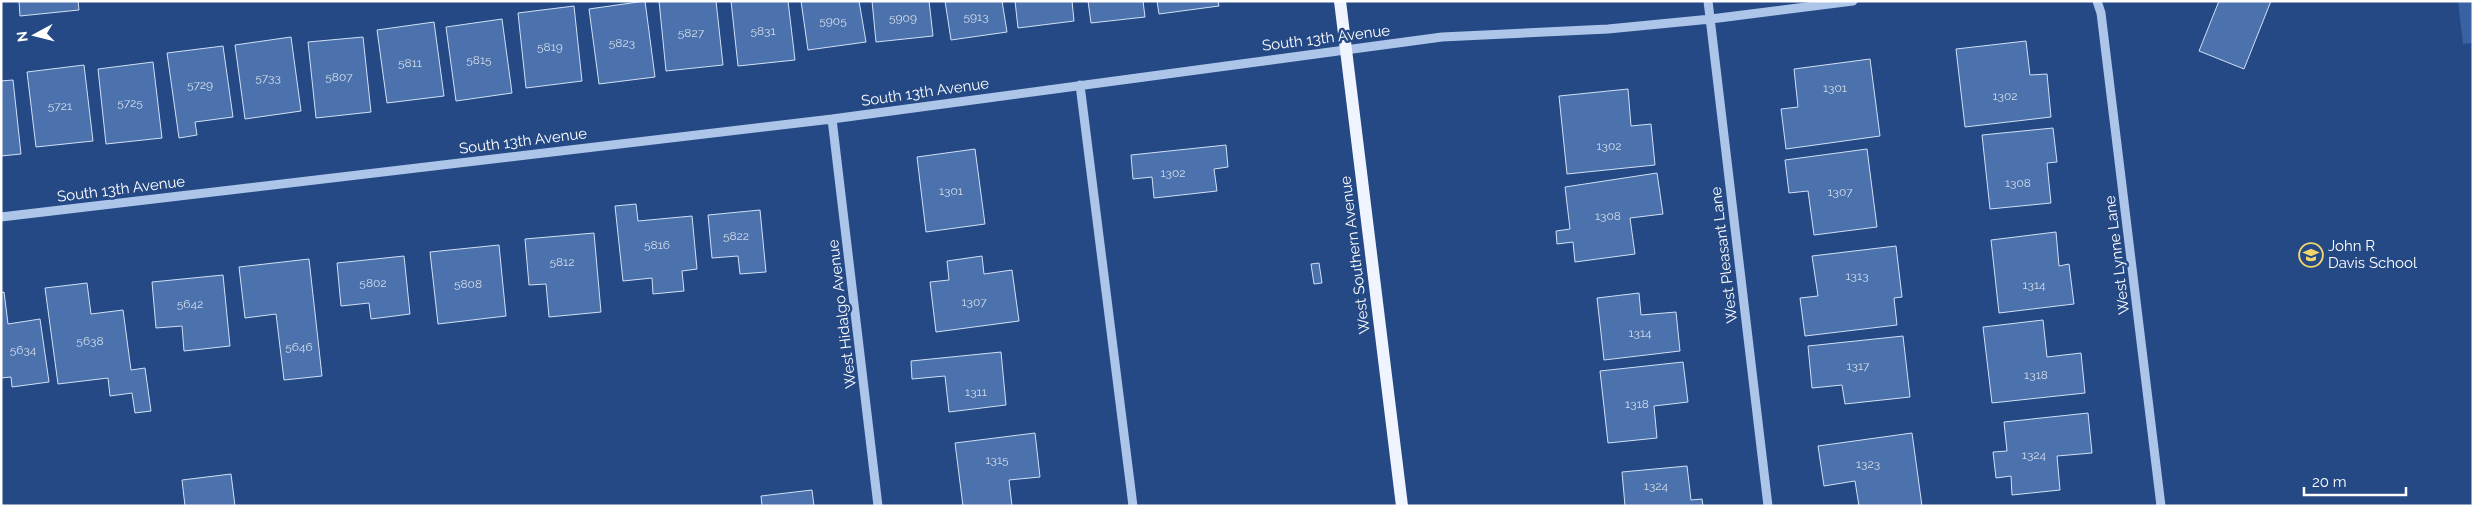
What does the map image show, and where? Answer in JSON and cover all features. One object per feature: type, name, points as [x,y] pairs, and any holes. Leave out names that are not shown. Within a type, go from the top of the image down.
[{"type":"main road","name":"West Southern Avenue","points":[[1340,1],[1402,506]]},
{"type":"street","name":"West Pleasant Lane","points":[[1708,1],[1768,506]]},
{"type":"street","name":"South 13th Avenue","points":[[1,217],[832,119],[1442,38],[1608,29],[1710,20],[1853,1]]},
{"type":"street","name":"West Lynne Lane","points":[[2097,1],[2103,23],[2161,506]]},
{"type":"street","points":[[1080,85],[1134,506]]},
{"type":"street","name":"West Hidalgo Avenue","points":[[832,119],[878,506]]},
{"type":"shaded area","points":[[2458,1],[2473,1],[2473,43],[2463,44]]},
{"type":"building","points":[[19,1],[78,1],[79,10],[20,16]]},
{"type":"building","points":[[645,1],[655,77],[599,84],[589,9]]},
{"type":"building","points":[[659,1],[716,1],[723,65],[666,71]]},
{"type":"building","points":[[731,1],[788,1],[795,60],[738,66]]},
{"type":"building","points":[[801,1],[859,1],[866,42],[808,50]]},
{"type":"building","points":[[872,1],[929,1],[933,36],[876,42]]},
{"type":"building","points":[[945,1],[1002,1],[1007,32],[951,40]]},
{"type":"building","points":[[1015,1],[1072,1],[1074,21],[1018,28]]},
{"type":"building","points":[[1088,1],[1143,1],[1145,17],[1091,23]]},
{"type":"building","points":[[1157,1],[1218,1],[1219,6],[1159,14]]},
{"type":"building","points":[[2219,1],[2271,1],[2244,69],[2199,51]]},
{"type":"building","points":[[574,6],[582,81],[526,88],[518,13]]},
{"type":"building","points":[[502,19],[512,93],[456,101],[446,27]]},
{"type":"building","points":[[434,22],[444,96],[387,103],[377,30]]},
{"type":"building","points":[[291,37],[301,111],[245,119],[235,45]]},
{"type":"building","points":[[363,37],[371,112],[316,118],[308,42]]},
{"type":"building","points":[[2026,41],[2030,75],[2047,74],[2051,117],[1965,127],[1956,49]]},
{"type":"building","points":[[223,46],[233,117],[195,122],[197,135],[179,138],[167,53]]},
{"type":"building","points":[[1870,59],[1880,136],[1786,149],[1781,109],[1798,107],[1794,69]]},
{"type":"building","points":[[153,62],[162,138],[106,144],[98,69]]},
{"type":"building","points":[[84,65],[93,141],[36,147],[27,72]]},
{"type":"building","points":[[13,80],[21,154],[1,156],[1,81]]},
{"type":"building","points":[[1628,89],[1631,126],[1651,124],[1655,165],[1567,174],[1559,96]]},
{"type":"building","points":[[2053,128],[2057,162],[2047,163],[2051,203],[1990,209],[1982,135]]},
{"type":"building","points":[[1226,145],[1228,167],[1214,169],[1217,191],[1154,198],[1152,177],[1133,179],[1131,155]]},
{"type":"building","points":[[975,149],[985,224],[926,232],[917,157]]},
{"type":"building","points":[[1867,149],[1877,227],[1814,235],[1808,191],[1789,193],[1785,160]]},
{"type":"building","points":[[1657,173],[1663,214],[1630,218],[1635,254],[1575,262],[1573,242],[1557,244],[1556,231],[1570,229],[1565,187]]},
{"type":"building","points":[[636,204],[638,221],[692,216],[697,269],[682,271],[684,291],[653,294],[652,278],[623,281],[615,206]]},
{"type":"building","points":[[760,210],[766,272],[740,274],[738,256],[712,258],[708,215]]},
{"type":"building","points":[[2056,232],[2059,266],[2069,264],[2074,304],[1999,313],[1991,240]]},
{"type":"building","points":[[594,233],[601,312],[549,317],[546,284],[529,285],[525,239]]},
{"type":"building","points":[[499,245],[506,316],[438,324],[430,252]]},
{"type":"building","points":[[1896,246],[1902,297],[1894,298],[1897,325],[1805,336],[1800,298],[1818,296],[1812,256]]},
{"type":"building","points":[[404,256],[410,314],[371,319],[369,303],[341,306],[337,263]]},
{"type":"building","points":[[982,256],[984,274],[1012,270],[1019,321],[936,332],[930,282],[949,280],[947,261]]},
{"type":"building","points":[[309,259],[322,376],[284,380],[276,314],[245,318],[239,267]]},
{"type":"building","points":[[1319,263],[1322,283],[1314,284],[1311,264]]},
{"type":"building","points":[[223,275],[230,346],[184,351],[182,326],[156,328],[152,282]]},
{"type":"building","points":[[87,283],[91,314],[123,310],[131,370],[145,368],[151,411],[135,413],[132,393],[110,396],[108,378],[58,384],[45,288]]},
{"type":"building","points":[[4,292],[8,324],[40,319],[49,382],[12,387],[11,377],[1,378],[1,293]]},
{"type":"building","points":[[1639,293],[1641,315],[1676,312],[1680,351],[1604,360],[1597,298]]},
{"type":"building","points":[[2043,320],[2047,357],[2081,353],[2085,393],[1992,403],[1983,327]]},
{"type":"building","points":[[1903,336],[1910,397],[1845,404],[1842,385],[1812,388],[1808,346]]},
{"type":"building","points":[[1001,352],[1006,405],[949,412],[945,376],[912,379],[911,361]]},
{"type":"building","points":[[1683,362],[1688,402],[1654,406],[1657,438],[1608,443],[1600,371]]},
{"type":"building","points":[[2088,413],[2092,453],[2057,456],[2060,490],[2012,495],[2011,476],[1996,478],[1993,452],[2007,451],[2004,422]]},
{"type":"building","points":[[1035,433],[1040,477],[1009,480],[1012,506],[963,506],[955,443]]},
{"type":"building","points":[[1912,433],[1922,506],[1859,506],[1855,481],[1824,486],[1818,446]]},
{"type":"building","points":[[1687,466],[1691,500],[1702,499],[1703,506],[1625,506],[1622,472]]},
{"type":"building","points":[[231,474],[235,506],[185,506],[182,480]]},
{"type":"building","points":[[812,490],[814,506],[762,506],[761,496]]},
{"type":"place","name":"John R Davis School","points":[[2311,255]]}]
